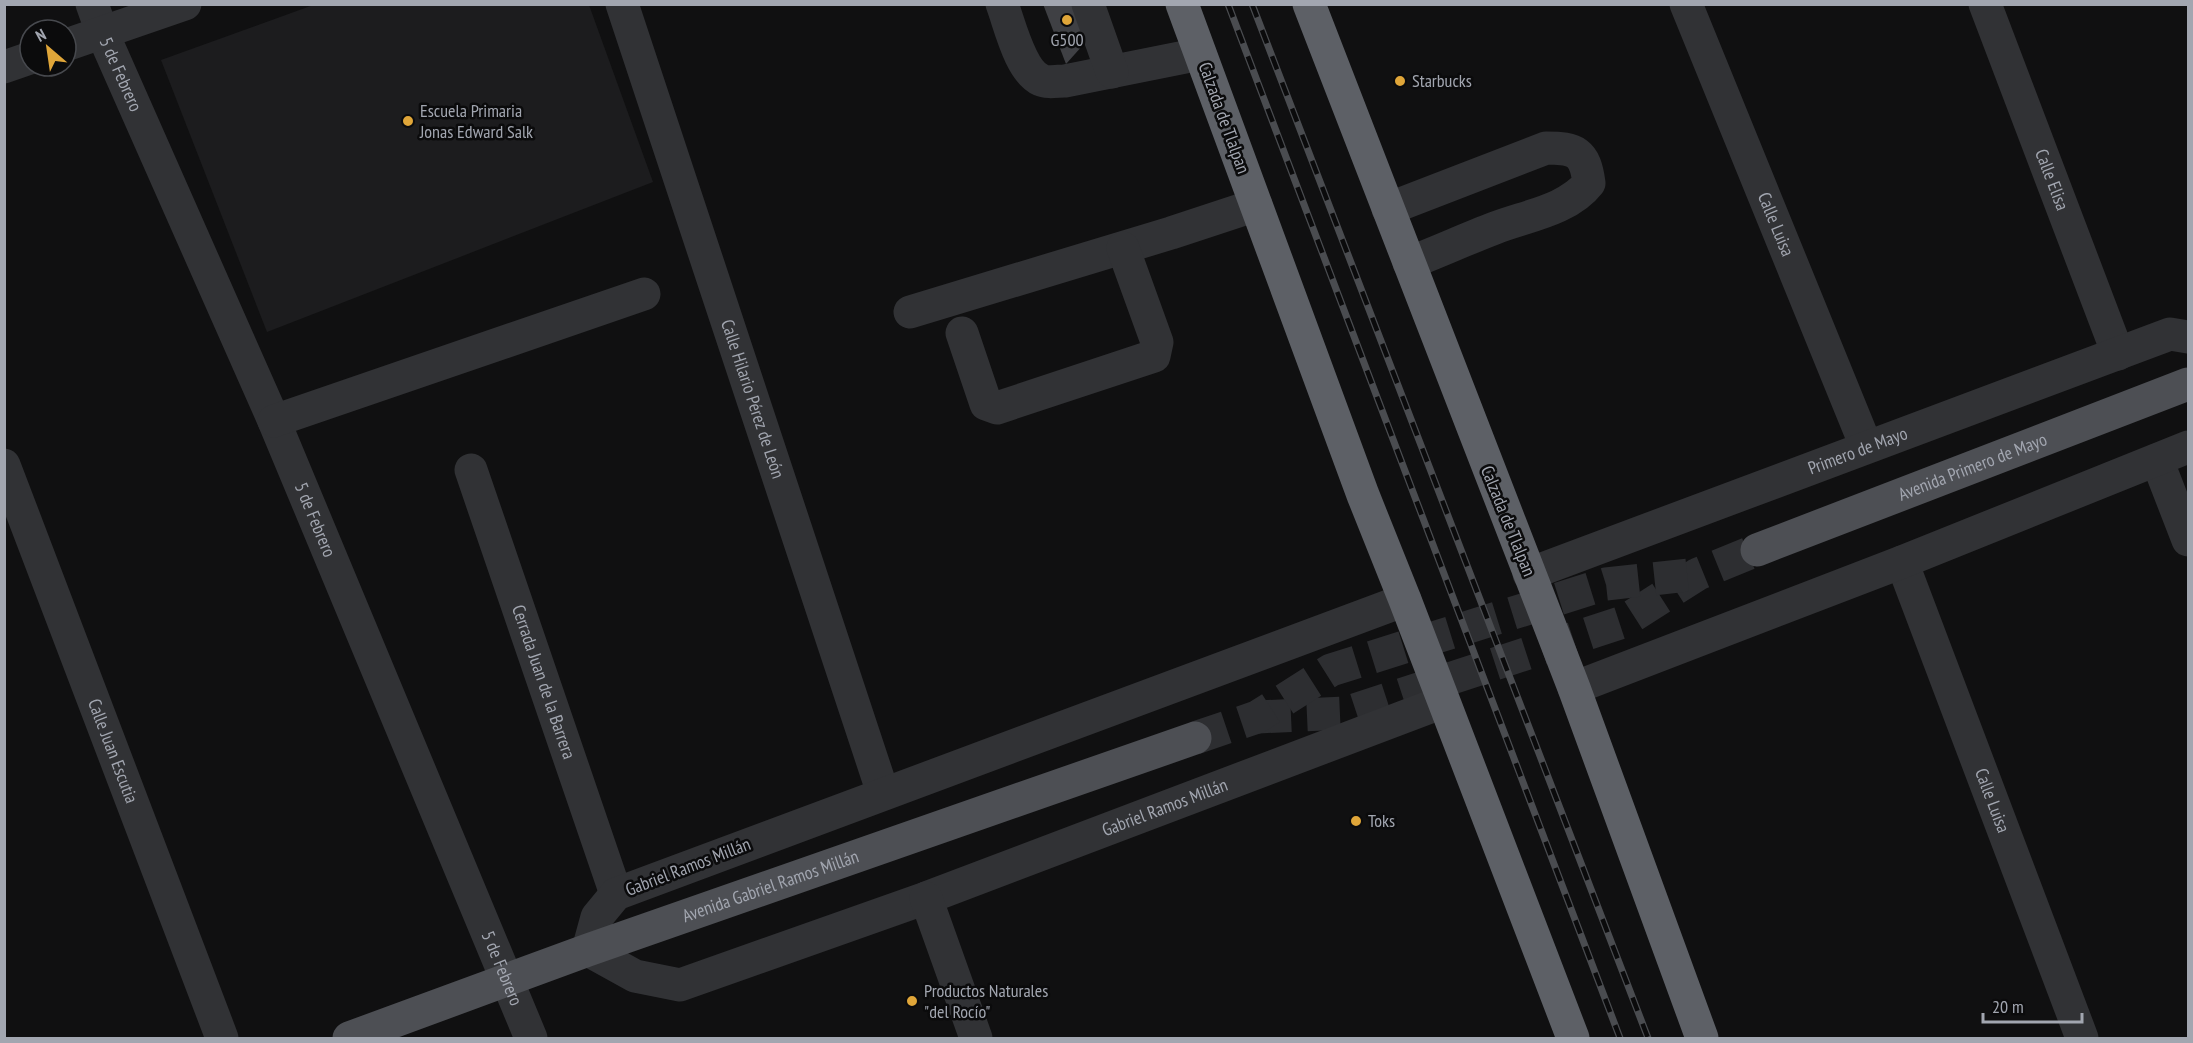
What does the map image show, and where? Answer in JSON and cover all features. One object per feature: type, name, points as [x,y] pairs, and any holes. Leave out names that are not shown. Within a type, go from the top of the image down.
[{"type":"highway","name":"Calzada de Tlalpan","points":[[1182,4],[1363,495],[1573,1038]]},
{"type":"highway","name":"Calzada de Tlalpan","points":[[1309,4],[1574,688],[1702,1038]]},
{"type":"main road","name":"Avenida Primero de Mayo","points":[[1757,550],[2188,384]]},
{"type":"main road","name":"Avenida Gabriel Ramos Millán","points":[[349,1038],[588,950],[1195,738]]},
{"type":"street","points":[[78,35],[97,18],[185,4]]},
{"type":"street","name":"Calle Hilario Pérez de León","points":[[622,4],[883,793]]},
{"type":"street","points":[[1002,4],[1025,65],[1033,75],[1043,81],[1065,81],[1200,54]]},
{"type":"street","points":[[1088,4],[1112,72]]},
{"type":"street","name":"Calle Luisa","points":[[1686,4],[1866,447]]},
{"type":"street","name":"Calle Elisa","points":[[1985,4],[2118,354]]},
{"type":"street","name":"5 de Febrero","points":[[97,18],[274,421],[531,1038]]},
{"type":"street","points":[[1388,209],[1546,148],[1566,148],[1579,154],[1587,166],[1589,183],[1581,194],[1566,202],[1409,263]]},
{"type":"street","points":[[910,312],[1256,205]]},
{"type":"street","points":[[962,333],[986,404],[998,408],[1154,356],[1157,342],[1123,248]]},
{"type":"street","points":[[274,421],[644,294]]},
{"type":"street","name":"Primero de Mayo","points":[[1529,574],[2170,334],[2188,337]]},
{"type":"street","points":[[1574,688],[1902,562],[2188,447]]},
{"type":"street","points":[[2157,459],[2188,540]]},
{"type":"street","name":"Calle Juan Escutia","points":[[4,465],[222,1038]]},
{"type":"street","name":"Cerrada Juan de la Barrera","points":[[471,470],[616,894]]},
{"type":"street","name":"Calle Luisa","points":[[1902,562],[2082,1038]]},
{"type":"street","name":"Gabriel Ramos Millán","points":[[1405,600],[616,894],[597,917],[588,950],[635,976],[680,985],[926,898],[1443,702]]},
{"type":"street","points":[[926,898],[976,1038]]},
{"type":"shaded area","name":"Escuela Primaria Jonas Edward Salk","points":[[316,4],[589,5],[653,182],[267,332],[161,60]]},
{"type":"building","name":"G500","points":[[1043,4],[1080,4],[1092,35],[1066,64]]},
{"type":"tunnel","points":[[1258,717],[1345,713],[1623,622],[1698,574],[1757,550]]},
{"type":"tunnel","points":[[1195,738],[1257,717],[1331,670],[1606,584],[1698,574]]},
{"type":"railway","points":[[1228,4],[1620,1038]]},
{"type":"railway","points":[[1252,4],[1648,1038]]},
{"type":"place","name":"G500","points":[[1067,20]]},
{"type":"place","name":"Starbucks","points":[[1400,81]]},
{"type":"place","name":"Escuela Primaria Jonas Edward Salk","points":[[408,121]]},
{"type":"place","name":"Toks","points":[[1356,821]]},
{"type":"place","name":"Productos Naturales \"del Rocío\"","points":[[912,1001]]}]
